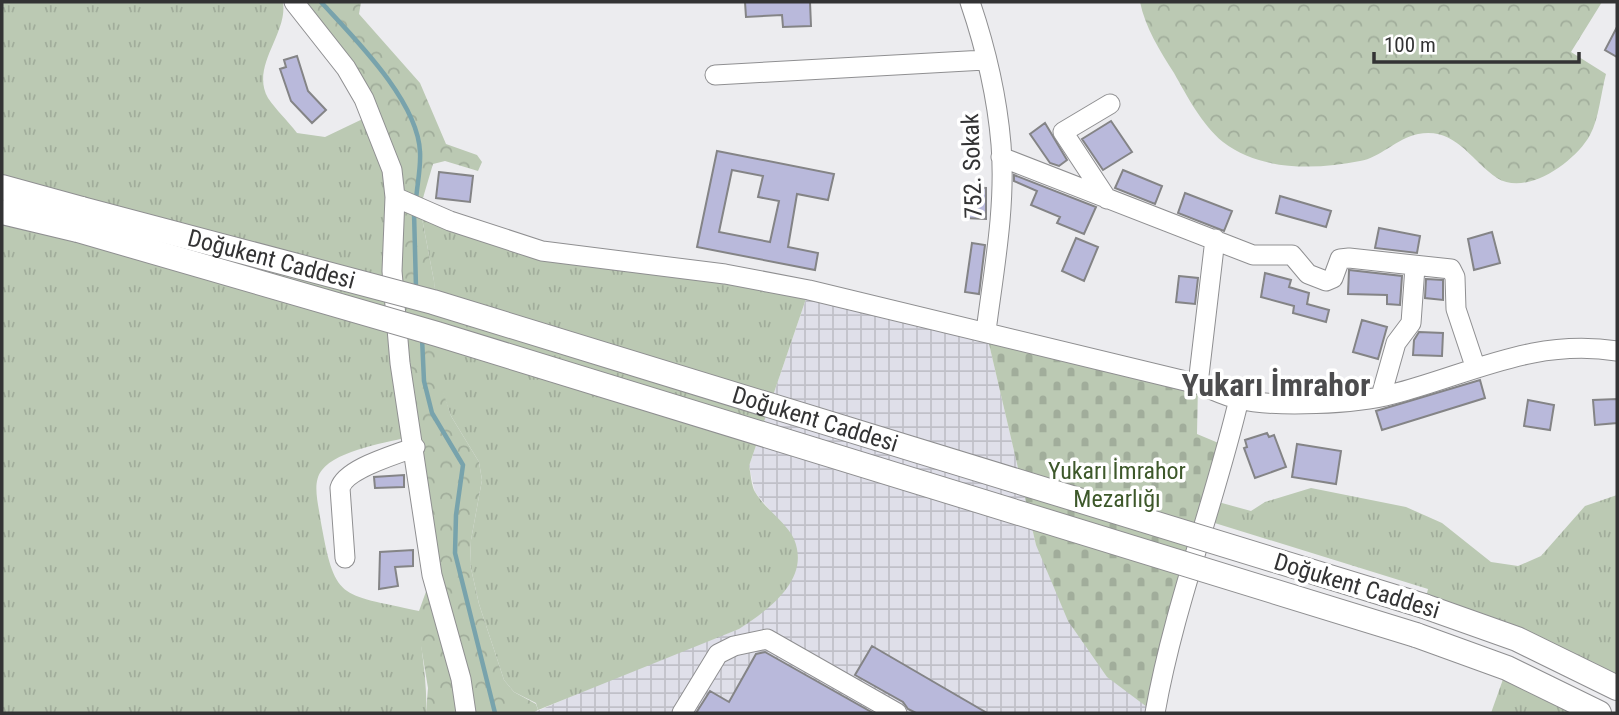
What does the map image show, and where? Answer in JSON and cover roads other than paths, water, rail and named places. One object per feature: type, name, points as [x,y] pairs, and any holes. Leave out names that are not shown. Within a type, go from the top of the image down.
[{"type":"main road","name":"Doğukent Caddesi","points":[[2,187],[80,219],[437,334],[1416,635],[1507,668],[1599,713]]},
{"type":"main road","name":"Doğukent Caddesi","points":[[2,212],[80,219],[433,302],[1424,606],[1517,639],[1617,688]]},
{"type":"street","points":[[294,2],[346,68],[364,99],[392,170],[395,197],[394,313],[438,605],[461,679],[466,713]]},
{"type":"street","name":"752. Sokak","points":[[970,2],[985,60],[1001,157],[999,227],[986,331]]},
{"type":"street","points":[[715,75],[985,60]]},
{"type":"street","points":[[1108,199],[1063,132],[1110,104]]},
{"type":"street","points":[[1001,157],[1253,255],[1292,255],[1308,274],[1326,281],[1333,278],[1340,259],[1349,258],[1451,269],[1454,272],[1456,309],[1475,366]]},
{"type":"street","points":[[395,197],[450,221],[542,251],[725,274],[986,331],[1198,384],[1239,399],[1340,402],[1381,396],[1475,366],[1543,350],[1582,348],[1617,351]]},
{"type":"street","points":[[1198,384],[1215,239]]},
{"type":"street","points":[[1381,396],[1396,343],[1411,323],[1415,267]]},
{"type":"street","points":[[1155,713],[1181,595],[1228,447],[1239,399]]},
{"type":"street","points":[[345,558],[340,488],[342,480],[353,472],[415,447]]},
{"type":"street","points":[[682,713],[718,654],[734,646],[767,639],[897,713]]},
{"type":"waterway","points":[[321,2],[382,71],[408,112],[417,132],[420,152],[416,200]]},
{"type":"waterway","points":[[414,212],[416,288]]},
{"type":"waterway","points":[[422,338],[424,381],[432,413],[463,465],[456,515],[455,553],[495,713]]},
{"type":"district","name":"Yukarı İmrahor","points":[[1276,385]]},
{"type":"park label","name":"Yukarı İmrahor Mezarlığı","points":[[1117,485]]}]
